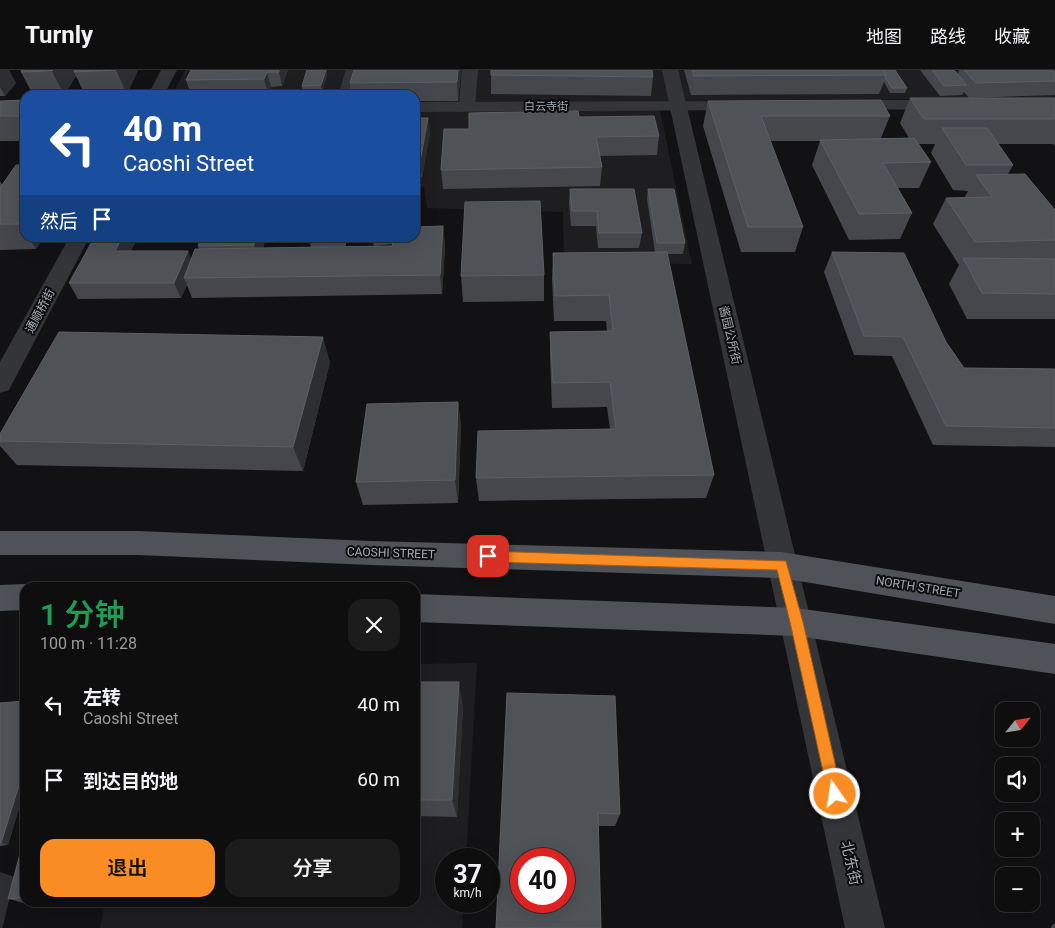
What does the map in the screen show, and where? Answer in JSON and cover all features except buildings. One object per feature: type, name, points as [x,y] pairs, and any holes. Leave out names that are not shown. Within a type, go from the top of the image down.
[{"type":"main road","name":"CAOSHI STREET","points":[[0,543],[138,543],[381,553],[781,565]]},
{"type":"main road","name":"NORTH STREET","points":[[781,565],[1055,610]]},
{"type":"main road","points":[[0,598],[20,597]]},
{"type":"main road","points":[[420,608],[796,622],[1055,659]]},
{"type":"street","points":[[159,90],[169,70]]},
{"type":"street","points":[[348,90],[354,70]]},
{"type":"street","points":[[466,106],[470,70]]},
{"type":"street","name":"酱园公所街","points":[[670,70],[781,565]]},
{"type":"street","points":[[827,106],[956,105]]},
{"type":"street","name":"白云寺街","points":[[420,107],[757,106]]},
{"type":"street","name":"通顺桥街","points":[[0,384],[78,242]]},
{"type":"street","name":"北东街","points":[[781,565],[796,622],[865,928]]},
{"type":"shaded area","points":[[185,70],[1039,70],[1055,88],[1055,98],[658,101],[692,264],[564,263],[563,212],[427,208],[424,187],[420,187],[420,90],[175,90]]},
{"type":"shaded area","points":[[477,663],[467,848],[435,848],[435,913],[463,913],[462,928],[100,928],[104,907],[420,907],[420,664]]},
{"type":"route","points":[[488,556],[781,565],[796,622],[835,794]]}]
